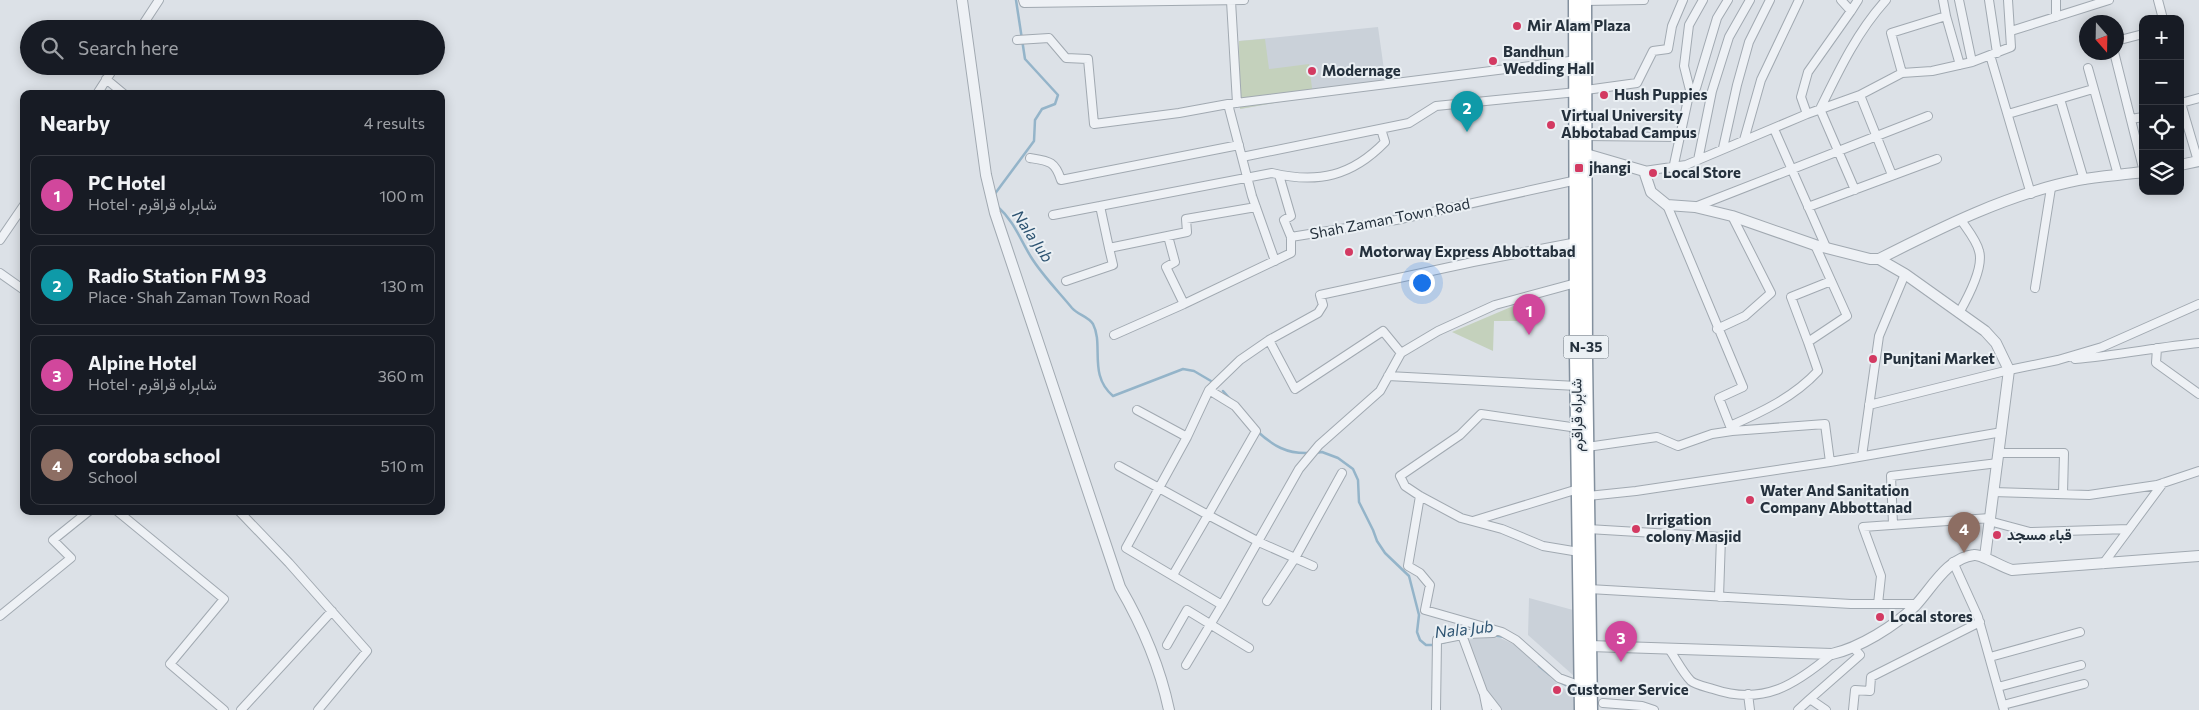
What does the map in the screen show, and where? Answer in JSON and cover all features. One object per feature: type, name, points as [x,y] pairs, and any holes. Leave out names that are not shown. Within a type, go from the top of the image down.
[{"type":"highway","name":"شاہراہ قراقرم","points":[[1581,77],[1577,60],[1582,0]]},
{"type":"highway","name":"شاہراہ قراقرم","points":[[1582,0],[1581,91],[1576,180],[1576,283],[1578,428],[1588,529],[1590,646],[1584,690]]},
{"type":"highway","name":"شاہراہ قراقرم","points":[[1581,91],[1586,136],[1587,447],[1579,552],[1584,708]]},
{"type":"street","points":[[146,20],[159,0]]},
{"type":"street","points":[[962,0],[986,175],[1005,248],[1120,587],[1136,614],[1164,684],[1170,710]]},
{"type":"street","points":[[1022,0],[1024,3],[1244,0]]},
{"type":"street","points":[[1582,0],[1644,0]]},
{"type":"street","points":[[1242,158],[1409,123],[1436,106],[1581,91],[1637,83],[1653,51],[1668,49],[1672,26],[1683,0]]},
{"type":"street","points":[[1673,169],[1690,90],[1684,66],[1689,25],[1704,0]]},
{"type":"street","points":[[1690,90],[1696,88],[1717,18],[1728,0]]},
{"type":"street","points":[[1698,160],[1712,91],[1728,37],[1750,0]]},
{"type":"street","points":[[1723,148],[1749,42],[1770,0]]},
{"type":"street","points":[[1744,140],[1761,80],[1799,0]]},
{"type":"street","points":[[1841,0],[1851,11]]},
{"type":"street","points":[[1807,114],[1801,97],[1808,72],[1858,0]]},
{"type":"street","points":[[1855,190],[1820,108],[1842,62],[1870,18],[1886,0]]},
{"type":"street","points":[[1943,0],[1960,66]]},
{"type":"street","points":[[1959,0],[1972,62]]},
{"type":"street","points":[[1989,0],[1993,54],[2008,114],[2032,194]]},
{"type":"street","points":[[1586,154],[1644,171],[1673,169],[1774,129],[1820,108],[1860,95],[1902,73],[1932,71],[1960,66],[2011,48],[2008,0]]},
{"type":"street","points":[[2056,0],[2056,17]]},
{"type":"street","points":[[2011,31],[2109,0]]},
{"type":"street","points":[[2158,0],[2162,15]]},
{"type":"street","points":[[1232,1],[1237,103]]},
{"type":"street","points":[[1902,73],[1891,34],[1946,16]]},
{"type":"street","points":[[2124,39],[2139,35]]},
{"type":"street","points":[[1016,40],[1049,38],[1066,58],[1088,59],[1094,124],[1179,113],[1228,104],[1577,60]]},
{"type":"street","points":[[2116,60],[2139,152]]},
{"type":"street","points":[[2088,68],[2118,176]]},
{"type":"street","points":[[100,90],[109,75]]},
{"type":"street","points":[[106,80],[119,90]]},
{"type":"street","points":[[2008,114],[2093,89]]},
{"type":"street","points":[[1860,95],[1892,175]]},
{"type":"street","points":[[2183,105],[2199,98]]},
{"type":"street","points":[[2060,99],[2084,180]]},
{"type":"street","points":[[1228,104],[1256,207],[1275,261]]},
{"type":"street","points":[[2184,115],[2199,161],[2184,164]]},
{"type":"street","points":[[1695,207],[1928,116]]},
{"type":"street","points":[[2131,119],[2139,118]]},
{"type":"street","points":[[1053,215],[1272,173],[1291,178],[1322,177],[1352,169],[1374,153],[1385,142],[1381,129]]},
{"type":"street","points":[[1774,129],[1826,247]]},
{"type":"street","points":[[1586,136],[1680,137]]},
{"type":"street","points":[[1030,158],[1049,161],[1057,168],[1061,180],[1239,145]]},
{"type":"street","points":[[1808,207],[1937,159]]},
{"type":"street","points":[[1644,171],[1651,192],[1667,205],[1743,387],[1719,398],[1731,428]]},
{"type":"street","points":[[1667,205],[1695,207],[1732,216],[1815,244],[1870,259],[1879,259],[2002,203],[2084,180],[2139,173]]},
{"type":"street","points":[[1279,175],[1291,216],[1284,220],[1291,237]]},
{"type":"street","name":"Shah Zaman Town Road","points":[[1114,335],[1291,253],[1291,237],[1396,220],[1576,180]]},
{"type":"street","points":[[2035,288],[2051,188]]},
{"type":"street","points":[[1066,281],[1113,265],[1100,206]]},
{"type":"street","points":[[1108,248],[1187,232],[1186,219],[1256,207]]},
{"type":"street","points":[[0,240],[20,210]]},
{"type":"street","points":[[1718,329],[1745,316],[1771,294],[1732,216]]},
{"type":"street","points":[[1959,313],[1971,293],[1978,271],[1980,251],[1962,220]]},
{"type":"street","points":[[1168,236],[1175,262],[1166,267],[1184,304]]},
{"type":"street","points":[[1222,605],[1126,548],[1187,437],[1209,390],[1229,369],[1269,340],[1318,313],[1323,305],[1320,295],[1577,242]]},
{"type":"street","points":[[1808,342],[1847,316],[1815,244]]},
{"type":"street","points":[[1879,259],[1905,274],[1991,337],[2009,370],[1999,458],[1984,557]]},
{"type":"street","points":[[0,273],[20,287]]},
{"type":"street","points":[[1862,456],[1879,336],[1905,274]]},
{"type":"street","points":[[1587,447],[1657,438],[1678,446],[1731,428],[1768,409],[1806,383],[1818,371],[1791,297],[1831,281]]},
{"type":"street","points":[[1186,665],[1299,469],[1317,448],[1380,391],[1401,353],[1438,331],[1495,305],[1576,283]]},
{"type":"street","points":[[1869,405],[2009,370],[2058,360],[2102,347],[2199,304]]},
{"type":"street","points":[[1269,340],[1295,389],[1383,331],[1401,353]]},
{"type":"street","points":[[2058,360],[2110,356],[2199,343]]},
{"type":"street","points":[[2157,348],[2156,363],[2199,394]]},
{"type":"street","points":[[1388,376],[1577,386]]},
{"type":"street","points":[[1173,575],[1256,431],[1236,406],[1209,390]]},
{"type":"street","points":[[1137,410],[1187,437]]},
{"type":"street","points":[[1578,428],[1481,414],[1460,435],[1400,476],[1405,486],[1461,518],[1502,529],[1544,546],[1579,552]]},
{"type":"street","points":[[1731,428],[1826,424],[1830,462]]},
{"type":"street","points":[[1472,521],[1583,492],[1636,491],[1830,462],[2002,432]]},
{"type":"street","points":[[1892,524],[1891,476],[1999,458],[2064,453],[2063,494]]},
{"type":"street","points":[[1118,466],[1258,542],[1313,566]]},
{"type":"street","points":[[1993,492],[2089,495],[2163,482],[2199,471]]},
{"type":"street","points":[[1267,601],[1294,558],[1342,473]]},
{"type":"street","points":[[2102,564],[2163,482]]},
{"type":"street","points":[[1420,496],[1408,566],[1420,573],[1430,585],[1425,610],[1502,632],[1516,640],[1560,678],[1584,690]]},
{"type":"street","points":[[0,616],[71,558],[53,540],[84,515]]},
{"type":"street","points":[[122,515],[224,599],[170,664],[224,710]]},
{"type":"street","points":[[242,515],[367,650],[318,710]]},
{"type":"street","points":[[1878,604],[1881,576],[1863,527],[1990,519],[2030,532],[2129,529]]},
{"type":"street","points":[[1588,529],[1721,538],[1719,597]]},
{"type":"street","points":[[1669,649],[1692,682],[1730,695],[1772,693],[1798,680],[1832,654],[1853,647],[1877,634],[1917,604],[1953,562],[1974,555],[1984,557],[1994,564],[2012,570],[2199,556]]},
{"type":"street","points":[[1953,562],[1980,622],[2004,708],[2084,684]]},
{"type":"street","points":[[1589,590],[1878,604],[1917,604]]},
{"type":"street","points":[[1167,645],[1187,610],[1249,648]]},
{"type":"street","points":[[241,710],[332,611]]},
{"type":"street","points":[[1853,710],[1855,690],[1870,691],[1871,677],[1980,622]]},
{"type":"street","points":[[1436,710],[1437,640],[1462,635],[1502,632]]},
{"type":"street","points":[[1990,657],[2080,632]]},
{"type":"street","points":[[1462,635],[1483,692],[1487,710]]},
{"type":"street","points":[[1590,646],[1832,654]]},
{"type":"street","points":[[1798,710],[1860,655],[1853,647]]},
{"type":"street","points":[[1998,687],[2081,665]]},
{"type":"street","points":[[1483,692],[1497,710]]},
{"type":"street","points":[[1748,694],[1750,710]]},
{"type":"street","points":[[1810,698],[1826,710]]},
{"type":"street","points":[[1603,703],[1640,706],[1654,710]]},
{"type":"shaded area","name":"Modernage","points":[[1378,27],[1386,84],[1240,109],[1239,41]]},
{"type":"shaded area","points":[[1529,598],[1573,610],[1574,676],[1528,635]]},
{"type":"shaded area","points":[[1498,637],[1515,645],[1562,688],[1573,691],[1575,693],[1575,710],[1487,710],[1462,640]]},
{"type":"green space","points":[[1265,39],[1269,69],[1309,64],[1313,96],[1240,109],[1239,41]]},
{"type":"green space","points":[[1534,301],[1541,318],[1535,318],[1534,321],[1494,321],[1493,351],[1452,332],[1518,304]]},
{"type":"waterway","name":"Nala Jub","points":[[994,195],[1034,141],[1035,120],[1042,109],[1055,104],[1058,95],[1025,59],[1016,0]]},
{"type":"waterway","name":"Nala Jub","points":[[998,207],[1013,224],[1035,264],[1045,277],[1072,308],[1093,324],[1096,332],[1101,379],[1105,388],[1113,396],[1183,369],[1194,371],[1211,381]]},
{"type":"waterway","name":"Nala Jub","points":[[1223,391],[1231,400]]},
{"type":"waterway","name":"Nala Jub","points":[[1257,431],[1281,448],[1294,452],[1309,453]]},
{"type":"waterway","name":"Nala Jub","points":[[1315,453],[1322,452],[1338,458],[1353,469],[1358,480],[1359,502],[1377,541],[1385,553],[1409,576],[1419,615],[1417,632],[1420,640],[1426,645],[1445,642]]},
{"type":"waterway","name":"Nala Jub","points":[[1493,635],[1504,637]]},
{"type":"waterway","name":"Nala Jub","points":[[1539,666],[1550,675]]},
{"type":"waterway","name":"Nala Jub","points":[[1556,680],[1573,689]]},
{"type":"place","name":"Mir Alam Plaza","points":[[1517,26]]},
{"type":"place","name":"Bandhun Wedding Hall","points":[[1493,61]]},
{"type":"place","name":"Modernage","points":[[1312,71]]},
{"type":"place","name":"Hush Puppies","points":[[1604,95]]},
{"type":"place","name":"Virtual University Abbotabad Campus","points":[[1551,125]]},
{"type":"place","name":"Radio Station FM 93","points":[[1467,132]]},
{"type":"place","name":"jhangi","points":[[1579,168]]},
{"type":"place","name":"Local Store","points":[[1653,173]]},
{"type":"place","name":"Motorway Express Abbottabad","points":[[1349,252]]},
{"type":"place","name":"PC Hotel","points":[[1529,335]]},
{"type":"place","name":"Punjtani Market","points":[[1873,359]]},
{"type":"place","name":"Water And Sanitation Company Abbottanad","points":[[1750,500]]},
{"type":"place","name":"Irrigation colony Masjid","points":[[1636,529]]},
{"type":"place","name":"قباء مسجد","points":[[1997,535]]},
{"type":"place","name":"cordoba school","points":[[1964,553]]},
{"type":"place","name":"Local stores","points":[[1880,617]]},
{"type":"place","name":"Alpine Hotel","points":[[1621,662]]},
{"type":"place","name":"Customer Service","points":[[1557,690]]}]
